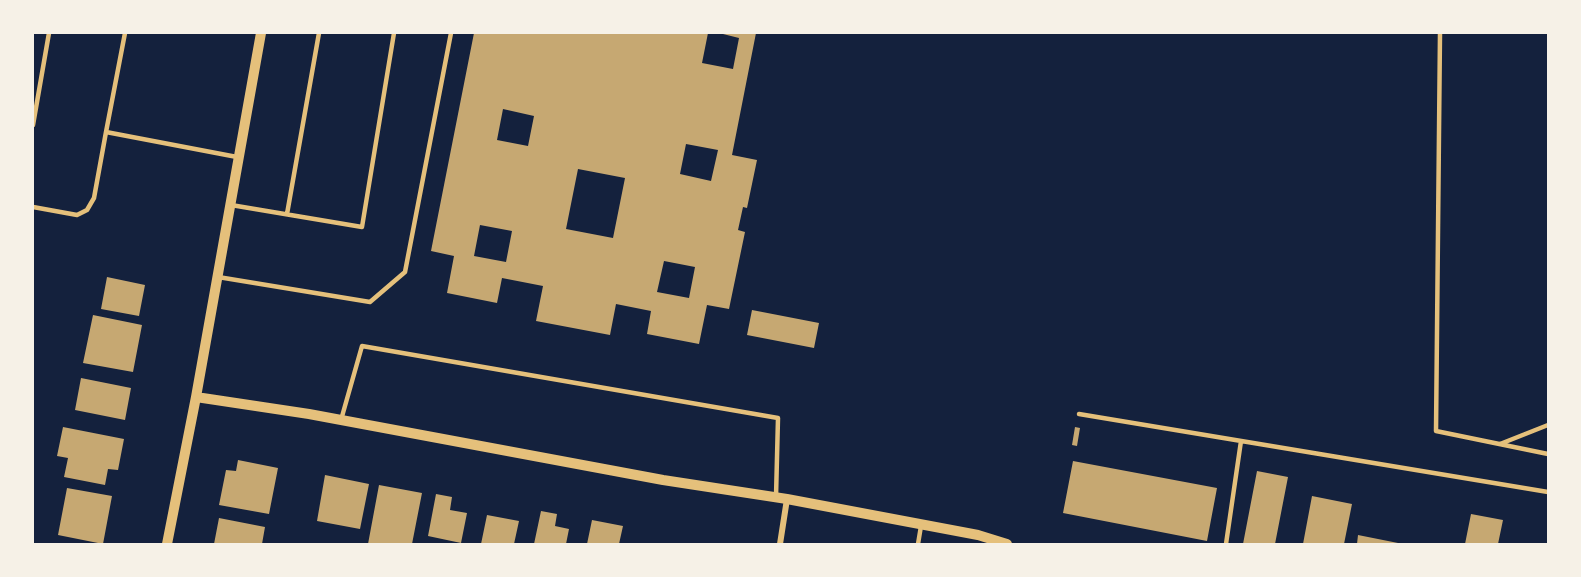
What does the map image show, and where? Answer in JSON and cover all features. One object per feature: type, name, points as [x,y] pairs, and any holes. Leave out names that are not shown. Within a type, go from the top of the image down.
[{"type":"street","points":[[166,544],[196,397],[261,33]]},
{"type":"street","points":[[196,397],[341,420],[663,480],[781,498],[978,535],[1007,544]]},
{"type":"street","points":[[780,544],[781,498]]},
{"type":"lane","points":[[33,125],[49,33]]},
{"type":"lane","points":[[33,207],[77,215],[87,210],[94,198],[124,33]]},
{"type":"lane","points":[[287,214],[320,33]]},
{"type":"lane","points":[[231,205],[362,227],[394,33]]},
{"type":"lane","points":[[218,277],[370,302],[405,272],[451,33]]},
{"type":"lane","points":[[1440,33],[1436,431],[1548,454]]},
{"type":"lane","points":[[106,132],[239,158]]},
{"type":"lane","points":[[341,420],[362,346],[778,418],[781,498]]},
{"type":"lane","points":[[1079,414],[1548,492]]},
{"type":"lane","points":[[1499,444],[1548,425]]},
{"type":"lane","points":[[1226,544],[1241,441]]},
{"type":"lane","points":[[918,544],[921,525]]},
{"type":"building","points":[[474,33],[708,33],[702,63],[733,69],[739,38],[719,33],[756,33],[732,155],[757,160],[747,208],[743,207],[738,230],[745,232],[729,309],[707,305],[699,344],[647,334],[651,311],[616,304],[610,335],[536,321],[543,286],[502,278],[497,303],[447,293],[454,256],[431,251]],"holes":[[[503,109],[534,116],[528,146],[497,140]],[[686,144],[718,150],[711,181],[680,174]],[[578,169],[625,178],[613,238],[566,229]],[[480,225],[512,231],[506,262],[474,256]],[[664,261],[695,267],[689,298],[657,292]]]},
{"type":"building","points":[[107,277],[145,285],[139,316],[101,309]]},
{"type":"building","points":[[752,310],[819,323],[814,348],[747,335]]},
{"type":"building","points":[[93,315],[142,325],[133,372],[83,363]]},
{"type":"building","points":[[81,378],[131,388],[125,420],[75,410]]},
{"type":"building","points":[[63,427],[124,439],[118,470],[108,469],[105,485],[64,477],[68,458],[57,456]]},
{"type":"building","points":[[1075,427],[1080,428],[1077,446],[1072,445]]},
{"type":"building","points":[[238,460],[278,468],[269,514],[219,505],[226,470],[236,471]]},
{"type":"building","points":[[1073,461],[1217,488],[1207,541],[1063,513]]},
{"type":"building","points":[[1257,471],[1288,477],[1275,544],[1243,544]]},
{"type":"building","points":[[325,475],[369,484],[360,529],[317,521]]},
{"type":"building","points":[[379,485],[422,493],[412,544],[368,544]]},
{"type":"building","points":[[67,488],[112,496],[103,544],[58,535]]},
{"type":"building","points":[[436,494],[452,497],[450,510],[467,513],[461,543],[428,536]]},
{"type":"building","points":[[1312,496],[1352,504],[1344,544],[1303,544]]},
{"type":"building","points":[[541,511],[557,514],[555,526],[569,529],[566,544],[534,544]]},
{"type":"building","points":[[1471,514],[1503,520],[1498,544],[1465,544]]},
{"type":"building","points":[[487,515],[519,521],[514,544],[481,544]]},
{"type":"building","points":[[219,518],[265,527],[262,544],[214,544]]},
{"type":"building","points":[[592,520],[623,526],[619,544],[587,544]]},
{"type":"building","points":[[1358,535],[1398,543],[1398,544],[1357,544]]}]
